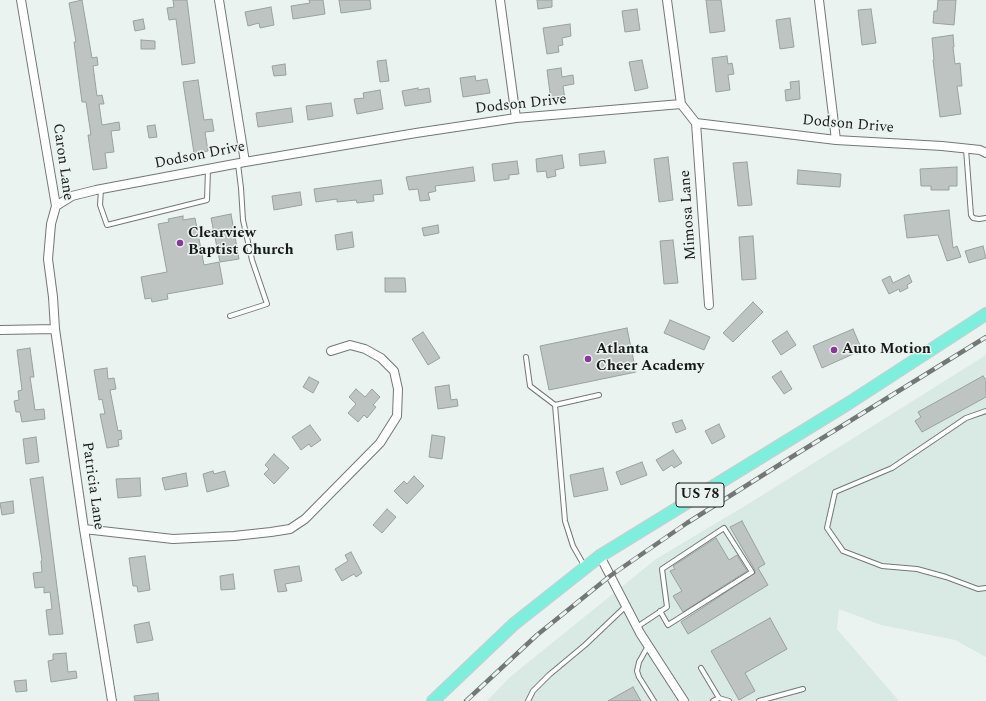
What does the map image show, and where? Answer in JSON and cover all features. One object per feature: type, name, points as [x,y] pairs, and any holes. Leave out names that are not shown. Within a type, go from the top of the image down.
[{"type":"main road","name":"US 78","points":[[433,701],[514,624],[600,556],[849,403],[986,314]]},
{"type":"street","name":"Caron Lane","points":[[21,0],[56,206],[51,224],[48,259],[55,329]]},
{"type":"street","points":[[219,0],[242,163]]},
{"type":"street","points":[[500,0],[516,118]]},
{"type":"street","points":[[667,0],[681,104],[696,123]]},
{"type":"street","points":[[818,0],[836,140]]},
{"type":"street","name":"Dodson Drive","points":[[56,206],[72,196],[101,189],[416,132],[516,118],[681,104]]},
{"type":"street","name":"Dodson Drive","points":[[696,123],[836,140],[966,148],[980,150],[986,153]]},
{"type":"street","name":"Mimosa Lane","points":[[696,123],[709,305]]},
{"type":"street","points":[[0,330],[55,329]]},
{"type":"street","name":"Patricia Lane","points":[[55,329],[84,529],[112,701]]},
{"type":"street","points":[[84,529],[173,539],[234,536],[271,532],[290,529],[305,519],[380,443],[397,416],[398,389],[394,371],[381,358],[350,345],[331,352]]},
{"type":"street","points":[[600,556],[648,646],[684,701]]},
{"type":"lane","points":[[966,148],[970,215],[979,219],[986,218]]},
{"type":"lane","points":[[230,316],[267,304],[252,260],[243,220],[241,188],[242,163]]},
{"type":"lane","points":[[101,189],[100,205],[107,225],[207,200],[208,169]]},
{"type":"lane","points":[[526,357],[530,386],[555,405],[565,521],[573,546],[585,568]]},
{"type":"lane","points":[[555,405],[599,395]]},
{"type":"lane","points":[[986,411],[966,418],[892,468],[835,492],[827,528],[843,550],[882,566],[917,569],[946,577],[978,589],[986,588]]},
{"type":"lane","points":[[637,627],[660,611],[666,607],[662,569],[724,528],[752,572],[668,625],[660,611]]},
{"type":"lane","points":[[528,701],[533,691],[548,675],[585,645],[626,606]]},
{"type":"lane","points":[[648,646],[639,662],[637,671],[639,677],[654,701]]},
{"type":"lane","points":[[701,668],[719,698],[729,701]]},
{"type":"lane","points":[[759,701],[803,689]]},
{"type":"lane","points":[[713,701],[719,698]]},
{"type":"shaded area","points":[[986,355],[986,657],[955,640],[881,625],[839,609],[837,629],[899,701],[487,701],[510,677],[656,559],[753,501]]},
{"type":"building","points":[[82,0],[92,58],[97,57],[98,65],[93,66],[97,96],[102,95],[104,104],[99,104],[102,125],[119,122],[120,130],[111,131],[114,152],[105,153],[107,168],[93,170],[88,135],[91,135],[86,102],[82,102],[74,42],[76,42],[69,3]]},
{"type":"building","points":[[173,0],[187,0],[195,63],[182,65],[176,19],[169,20],[167,8],[174,7]]},
{"type":"building","points":[[309,0],[323,0],[325,14],[293,19],[291,6],[310,3]]},
{"type":"building","points":[[339,0],[370,0],[371,9],[341,13]]},
{"type":"building","points":[[537,0],[552,0],[552,7],[538,9]]},
{"type":"building","points":[[706,0],[721,0],[725,31],[710,33]]},
{"type":"building","points":[[938,0],[956,0],[954,25],[933,23],[934,11],[937,11]]},
{"type":"building","points":[[271,7],[274,25],[260,28],[259,23],[248,26],[245,12]]},
{"type":"building","points":[[637,9],[640,30],[625,32],[622,11]]},
{"type":"building","points":[[871,9],[876,43],[862,45],[858,10]]},
{"type":"building","points":[[790,18],[794,47],[780,49],[776,20]]},
{"type":"building","points":[[143,19],[145,29],[135,31],[133,21]]},
{"type":"building","points":[[570,24],[571,36],[562,38],[563,45],[558,46],[559,52],[547,54],[543,28]]},
{"type":"building","points":[[953,35],[955,64],[960,63],[962,86],[957,86],[961,114],[940,117],[933,60],[932,38]]},
{"type":"building","points":[[141,40],[155,41],[155,49],[141,49]]},
{"type":"building","points":[[727,56],[728,64],[732,63],[734,74],[728,75],[730,90],[716,92],[712,58]]},
{"type":"building","points":[[386,60],[389,81],[380,82],[377,61]]},
{"type":"building","points":[[642,60],[648,88],[635,91],[629,62]]},
{"type":"building","points":[[285,64],[286,75],[274,76],[272,66]]},
{"type":"building","points":[[561,68],[562,77],[573,75],[574,84],[563,86],[565,99],[551,101],[547,70]]},
{"type":"building","points":[[475,76],[476,81],[487,79],[490,93],[463,97],[460,78]]},
{"type":"building","points":[[198,80],[204,120],[212,119],[214,131],[205,132],[208,151],[194,153],[183,82]]},
{"type":"building","points":[[799,81],[800,99],[786,101],[785,90],[791,89],[790,82]]},
{"type":"building","points":[[418,88],[418,90],[429,88],[431,102],[405,106],[402,91]]},
{"type":"building","points":[[380,90],[383,109],[357,114],[354,99],[364,98],[363,93]]},
{"type":"building","points":[[331,103],[333,116],[308,120],[306,106]]},
{"type":"building","points":[[291,108],[293,122],[258,127],[256,113]]},
{"type":"building","points":[[155,125],[157,137],[149,138],[147,126]]},
{"type":"building","points":[[604,151],[606,163],[580,166],[579,154]]},
{"type":"building","points":[[562,155],[564,168],[555,170],[556,176],[547,178],[546,171],[537,172],[536,159]]},
{"type":"building","points":[[668,157],[673,200],[659,202],[654,159]]},
{"type":"building","points":[[517,161],[519,174],[509,175],[509,179],[494,181],[492,164]]},
{"type":"building","points":[[747,162],[752,205],[738,206],[733,163]]},
{"type":"building","points":[[473,167],[475,181],[435,186],[436,191],[428,193],[430,200],[420,201],[418,189],[409,190],[406,177]]},
{"type":"building","points":[[957,167],[957,186],[949,186],[949,190],[931,190],[931,186],[921,186],[920,169]]},
{"type":"building","points":[[798,170],[841,174],[840,187],[797,184]]},
{"type":"building","points":[[381,180],[383,194],[373,195],[374,201],[357,203],[356,200],[337,202],[337,199],[316,202],[314,189]]},
{"type":"building","points":[[300,192],[302,205],[274,210],[272,196]]},
{"type":"building","points":[[949,210],[953,248],[957,246],[961,257],[947,261],[938,235],[907,238],[904,215]]},
{"type":"building","points":[[231,214],[239,259],[220,262],[211,218]]},
{"type":"building","name":"Clearview Baptist Church","points":[[183,216],[183,220],[195,218],[204,265],[219,262],[223,284],[167,294],[168,299],[152,302],[151,298],[145,299],[141,277],[167,272],[158,224],[169,222],[168,219]]},
{"type":"building","points":[[438,225],[439,233],[424,236],[422,228]]},
{"type":"building","points":[[352,232],[354,247],[337,250],[335,235]]},
{"type":"building","points":[[753,236],[756,279],[742,280],[739,237]]},
{"type":"building","points":[[673,240],[678,283],[664,284],[660,241]]},
{"type":"building","points":[[983,246],[986,258],[969,263],[965,251]]},
{"type":"building","points":[[909,275],[912,282],[907,285],[908,288],[900,292],[899,289],[889,294],[882,280],[890,276],[893,283]]},
{"type":"building","points":[[385,278],[405,278],[406,292],[385,292]]},
{"type":"building","points":[[753,302],[763,312],[733,342],[723,333]]},
{"type":"building","points":[[670,320],[710,337],[704,350],[664,333]]},
{"type":"building","name":"Atlanta Cheer Academy","points":[[627,328],[636,372],[549,390],[540,346]]},
{"type":"building","points":[[853,329],[862,350],[822,368],[813,346]]},
{"type":"building","points":[[787,331],[796,345],[781,355],[772,341]]},
{"type":"building","points":[[423,332],[440,358],[428,365],[412,339]]},
{"type":"building","points":[[30,348],[34,377],[30,377],[35,410],[44,409],[45,419],[22,422],[20,412],[16,412],[14,401],[19,400],[18,391],[22,390],[17,350]]},
{"type":"building","points":[[107,368],[108,379],[114,378],[116,389],[110,390],[118,431],[121,430],[122,439],[118,440],[119,446],[107,448],[100,414],[105,414],[102,399],[99,400],[94,370]]},
{"type":"building","points":[[781,371],[792,389],[784,394],[772,377]]},
{"type":"building","points":[[983,376],[986,380],[986,397],[922,432],[915,421],[921,417],[918,412]]},
{"type":"building","points":[[309,377],[319,382],[313,393],[303,387]]},
{"type":"building","points":[[449,385],[451,400],[457,399],[458,406],[438,409],[435,387]]},
{"type":"building","points":[[356,389],[365,397],[372,389],[380,397],[373,405],[376,407],[367,418],[364,415],[358,422],[348,413],[356,404],[349,397]]},
{"type":"building","points":[[682,420],[686,429],[676,433],[672,423]]},
{"type":"building","points":[[719,424],[725,437],[712,444],[705,431]]},
{"type":"building","points":[[310,425],[321,440],[311,447],[309,444],[301,450],[292,437]]},
{"type":"building","points":[[432,435],[445,437],[442,459],[429,457]]},
{"type":"building","points":[[36,437],[39,462],[26,464],[23,439]]},
{"type":"building","points":[[673,450],[682,463],[674,468],[672,465],[663,471],[656,460]]},
{"type":"building","points":[[274,454],[289,468],[274,484],[264,474],[269,469],[265,465]]},
{"type":"building","points":[[642,462],[647,475],[621,485],[616,472]]},
{"type":"building","points":[[603,468],[608,490],[574,497],[570,475]]},
{"type":"building","points":[[213,471],[214,474],[225,471],[229,486],[207,492],[203,474]]},
{"type":"building","points":[[186,473],[188,486],[165,490],[162,478]]},
{"type":"building","points":[[414,476],[424,486],[407,504],[394,491],[404,481],[407,484]]},
{"type":"building","points":[[43,477],[63,634],[49,635],[46,610],[52,609],[50,592],[44,593],[44,587],[35,588],[33,573],[42,572],[42,560],[30,479]]},
{"type":"building","points":[[140,478],[141,496],[118,498],[116,479]]},
{"type":"building","points":[[13,501],[14,513],[2,515],[0,503]]},
{"type":"building","points":[[387,509],[396,517],[382,533],[373,525]]},
{"type":"building","points":[[742,521],[765,564],[758,568],[768,585],[688,634],[681,622],[755,573],[755,570],[730,527]]},
{"type":"building","points":[[716,538],[729,560],[737,555],[747,571],[683,612],[673,596],[682,591],[670,571],[675,569],[673,566]]},
{"type":"building","points":[[351,552],[362,573],[356,577],[354,574],[342,581],[335,569],[348,561],[345,555]]},
{"type":"building","points":[[145,556],[150,590],[138,592],[137,586],[133,586],[129,558]]},
{"type":"building","points":[[299,566],[302,581],[285,584],[287,591],[278,592],[274,570]]},
{"type":"building","points":[[233,574],[235,589],[221,590],[220,576]]},
{"type":"building","points":[[770,618],[787,649],[745,673],[755,691],[739,700],[711,651]]},
{"type":"building","points":[[149,622],[153,640],[137,643],[134,625]]},
{"type":"building","points":[[66,653],[68,672],[76,671],[77,678],[51,682],[48,661],[53,660],[53,654]]},
{"type":"building","points":[[26,680],[27,691],[16,692],[14,681]]},
{"type":"building","points":[[633,687],[641,701],[608,701]]},
{"type":"building","points":[[158,693],[159,701],[135,701],[134,696]]},
{"type":"railway","points":[[466,701],[537,635],[610,576],[687,523],[986,337]]},
{"type":"place","name":"Clearview Baptist Church","points":[[180,243]]},
{"type":"place","name":"Auto Motion","points":[[834,350]]},
{"type":"place","name":"Atlanta Cheer Academy","points":[[588,359]]}]
